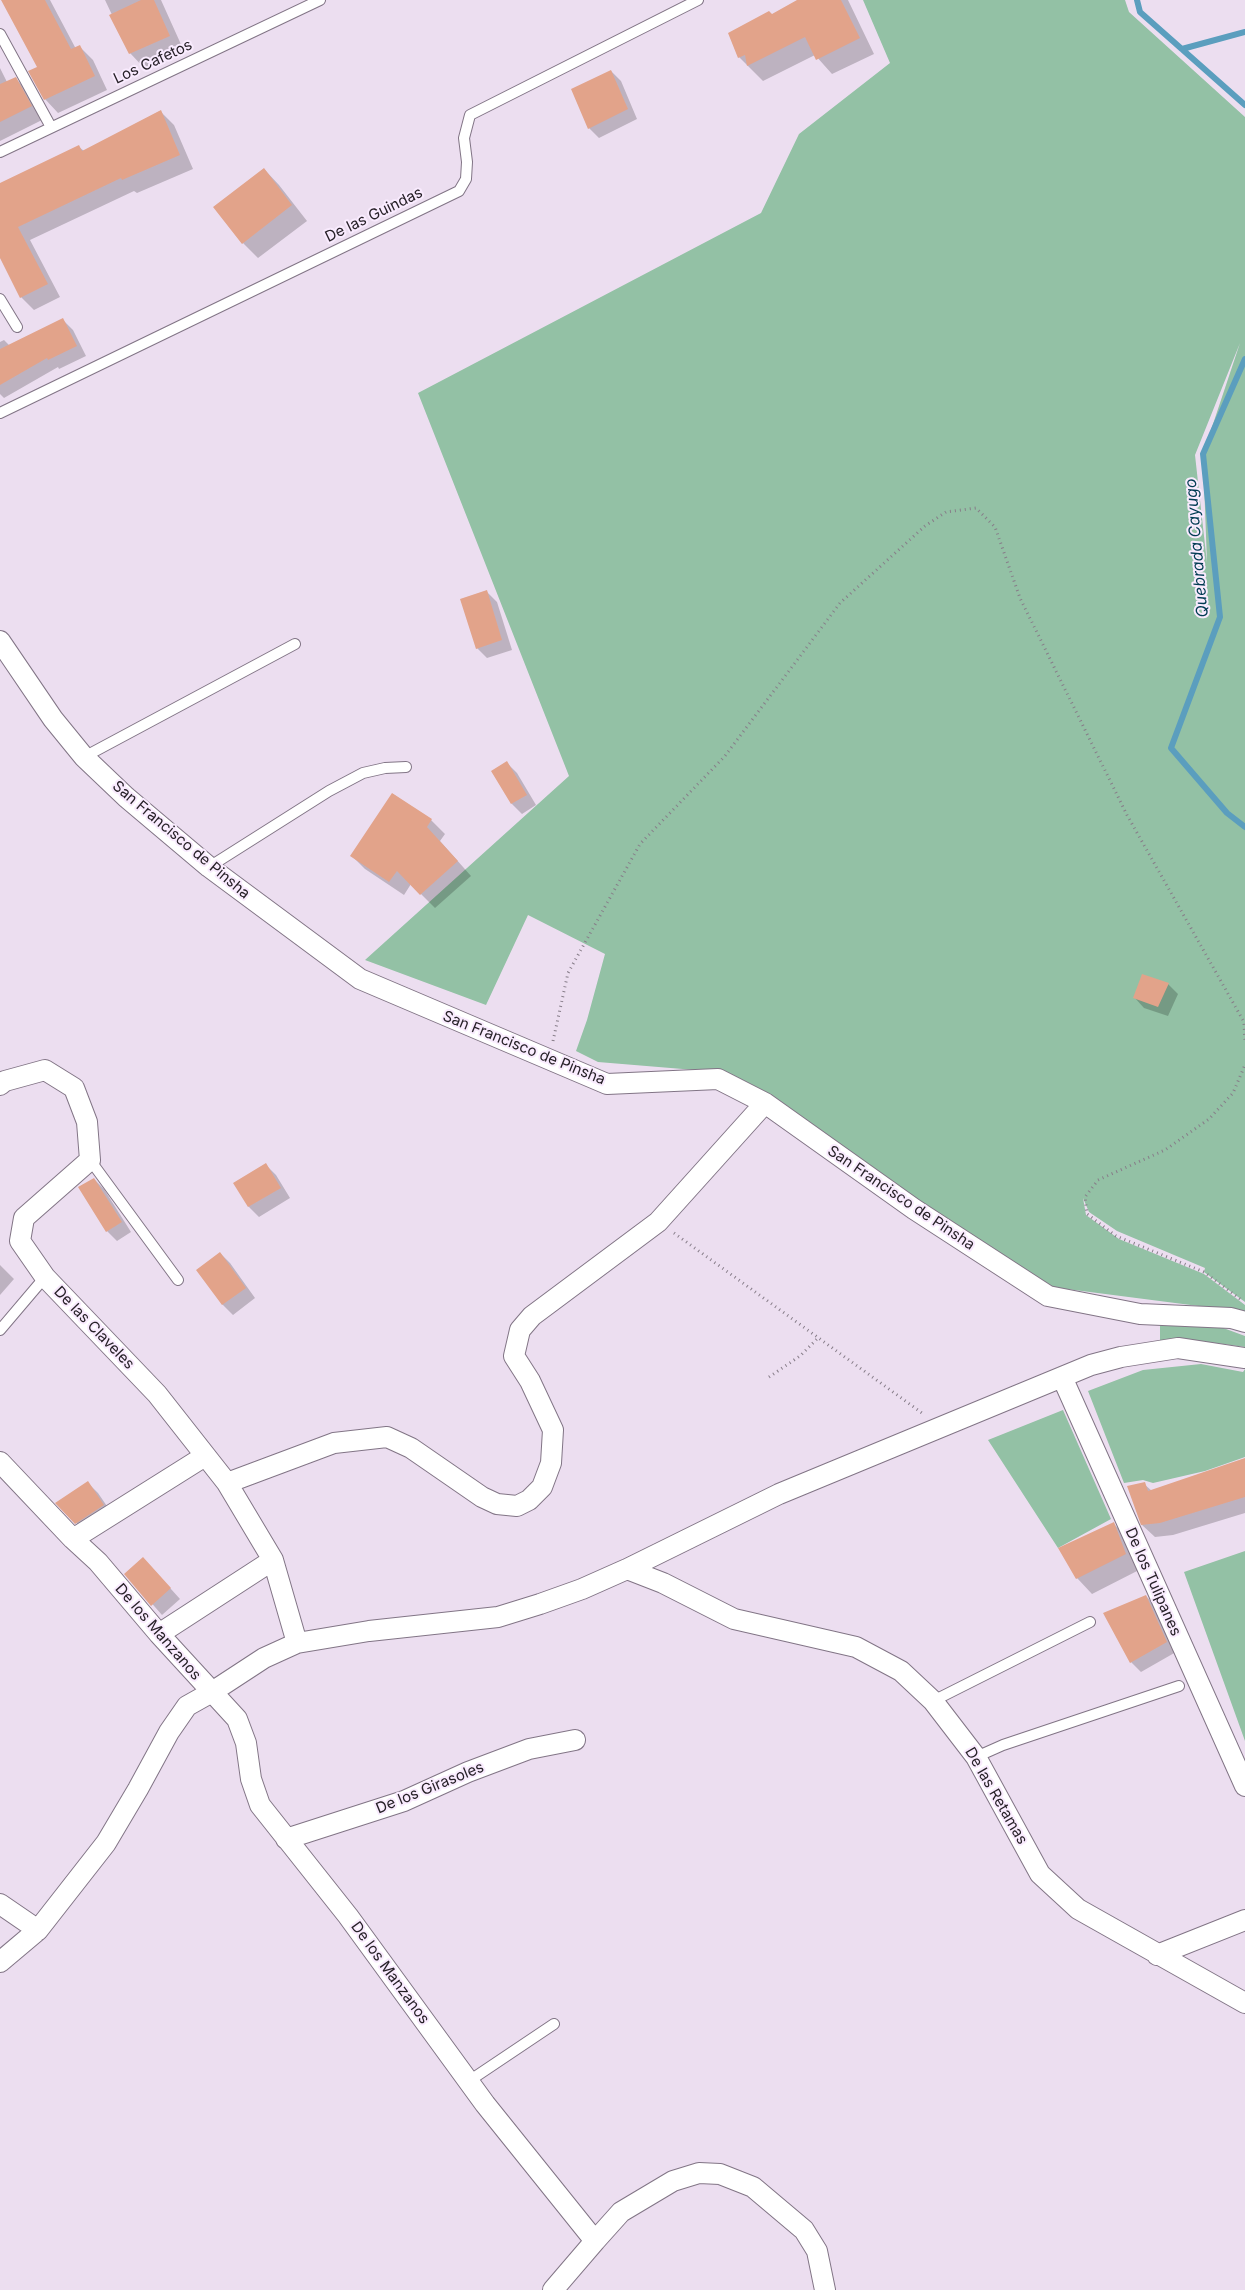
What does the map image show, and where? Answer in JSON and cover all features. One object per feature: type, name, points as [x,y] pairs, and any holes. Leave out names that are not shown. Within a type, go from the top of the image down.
[{"type":"street","name":"San Francisco de Pinsha","points":[[0,641],[53,719],[84,757],[126,797],[209,867],[360,979],[608,1084],[718,1079],[765,1103],[914,1209],[1048,1296],[1140,1314],[1231,1318],[1245,1322]]},
{"type":"street","points":[[0,1084],[45,1070],[74,1088],[87,1122],[90,1160]]},
{"type":"street","points":[[227,1483],[334,1443],[387,1437],[411,1448],[497,1504],[517,1506],[529,1500],[542,1487],[551,1462],[553,1430],[530,1381],[514,1356],[520,1330],[532,1316],[658,1222],[765,1103]]},
{"type":"street","name":"De las Claveles","points":[[90,1160],[24,1218],[20,1241],[45,1276],[157,1394],[227,1483],[273,1560],[297,1643]]},
{"type":"street","points":[[0,1962],[38,1930],[106,1843],[169,1732],[187,1706],[264,1658],[297,1643],[369,1631],[498,1617],[582,1589],[627,1569],[779,1494],[1091,1365],[1121,1357],[1178,1348],[1209,1351],[1244,1358]]},
{"type":"street","name":"De los Tulipanes","points":[[1062,1377],[1245,1786]]},
{"type":"street","points":[[73,1539],[206,1456]]},
{"type":"street","name":"De los Manzanos","points":[[0,1462],[73,1539],[98,1562],[159,1634],[237,1719],[246,1743],[251,1779],[260,1805],[348,1916],[485,2104],[595,2241]]},
{"type":"street","points":[[159,1634],[273,1560]]},
{"type":"street","name":"De las Retamas","points":[[627,1569],[663,1583],[734,1619],[856,1647],[901,1671],[933,1701],[976,1757],[1040,1874],[1078,1909],[1156,1955],[1245,2003]]},
{"type":"street","name":"De los Girasoles","points":[[286,1840],[404,1801],[468,1772],[529,1749],[575,1740]]},
{"type":"street","points":[[0,1904],[38,1930]]},
{"type":"street","points":[[1156,1955],[1245,1920]]},
{"type":"street","points":[[553,2290],[621,2212],[673,2181],[699,2173],[720,2174],[753,2187],[804,2230],[817,2251],[825,2290]]},
{"type":"lane","name":"Los Cafetos","points":[[0,152],[320,0]]},
{"type":"lane","name":"De las Guindas","points":[[0,413],[459,190],[466,179],[467,162],[464,138],[470,115],[698,0]]},
{"type":"lane","points":[[0,34],[51,127]]},
{"type":"lane","points":[[0,299],[18,327]]},
{"type":"lane","points":[[84,757],[295,644]]},
{"type":"lane","points":[[209,867],[346,782],[370,771],[406,766]]},
{"type":"lane","points":[[90,1160],[178,1280]]},
{"type":"lane","points":[[0,1330],[45,1276]]},
{"type":"lane","points":[[933,1701],[1090,1622]]},
{"type":"lane","points":[[976,1757],[1003,1745],[1179,1686]]},
{"type":"lane","points":[[469,2081],[554,2024]]},
{"type":"path","points":[[549,1059],[568,973],[640,844],[725,756],[840,603],[925,526],[946,512],[976,508],[995,527],[1020,598],[1127,815],[1244,1022],[1245,1043]]},
{"type":"path","points":[[1245,1065],[1233,1093],[1209,1119],[1165,1150],[1098,1180],[1085,1197],[1087,1214],[1116,1236],[1204,1272],[1245,1302]]},
{"type":"path","points":[[658,1222],[940,1426]]},
{"type":"path","points":[[769,1377],[800,1356],[818,1338]]},
{"type":"green space","points":[[863,0],[1125,0],[1129,12],[1245,117],[1245,1302],[1204,1272],[1205,1268],[1117,1231],[1089,1212],[1083,1198],[1086,1215],[1119,1239],[1204,1274],[1245,1305],[1245,1312],[1051,1287],[719,1072],[598,1062],[576,1051],[587,1020],[605,954],[528,915],[486,1005],[365,960],[569,776],[418,393],[761,213],[799,134],[890,63]],"holes":[[[1240,343],[1203,454],[1207,563],[1195,455]]]},
{"type":"green space","points":[[1160,1318],[1207,1322],[1245,1336],[1245,1347],[1201,1341],[1160,1342]]},
{"type":"green space","points":[[1201,1364],[1243,1372],[1245,1369],[1245,1457],[1205,1471],[1153,1483],[1143,1480],[1124,1483],[1088,1391],[1143,1370]]},
{"type":"green space","points":[[1063,1410],[1111,1519],[1058,1548],[988,1440]]},
{"type":"green space","points":[[1245,1551],[1245,1741],[1184,1572]]},
{"type":"building","points":[[1,0],[45,0],[71,49],[80,45],[95,76],[44,100],[28,71],[37,67]]},
{"type":"building","points":[[141,0],[154,0],[170,36],[129,54],[109,15]]},
{"type":"building","points":[[797,0],[841,0],[860,38],[816,60],[805,37],[747,66],[745,55],[738,58],[728,33],[769,11],[772,14]]},
{"type":"building","points":[[611,70],[628,109],[588,129],[571,89]]},
{"type":"building","points":[[16,77],[32,106],[0,122],[0,84]]},
{"type":"building","points":[[161,110],[180,155],[122,180],[121,178],[18,227],[48,284],[20,298],[0,258],[0,183],[79,145],[82,151]]},
{"type":"building","points":[[264,168],[292,205],[242,244],[213,207]]},
{"type":"building","points":[[63,318],[77,346],[48,360],[47,358],[0,385],[0,349]]},
{"type":"building","points":[[487,590],[502,640],[476,649],[460,599]]},
{"type":"building","points":[[507,761],[527,795],[511,804],[491,771]]},
{"type":"building","points":[[392,793],[432,819],[427,827],[458,861],[420,895],[397,871],[389,882],[350,856]]},
{"type":"building","points":[[1142,974],[1169,983],[1158,1007],[1133,998]]},
{"type":"building","points":[[266,1163],[281,1188],[248,1207],[233,1183]]},
{"type":"building","points":[[94,1178],[122,1222],[106,1232],[78,1187]]},
{"type":"building","points":[[220,1252],[246,1288],[222,1305],[196,1270]]},
{"type":"building","points":[[1245,1458],[1245,1497],[1160,1523],[1141,1525],[1127,1486],[1145,1482],[1148,1491]]},
{"type":"building","points":[[88,1481],[104,1505],[75,1524],[55,1503]]},
{"type":"building","points":[[1114,1522],[1126,1554],[1076,1579],[1058,1548]]},
{"type":"building","points":[[143,1557],[171,1588],[151,1606],[124,1574]]},
{"type":"building","points":[[1146,1595],[1167,1642],[1130,1663],[1103,1613]]},
{"type":"waterway","name":"Quebrada Cayugo","points":[[1137,0],[1140,12],[1245,105]]},
{"type":"waterway","points":[[1182,49],[1245,32]]},
{"type":"waterway","name":"Quebrada Cayugo","points":[[1245,359],[1203,454],[1220,617],[1171,748],[1227,813],[1245,827]]}]
